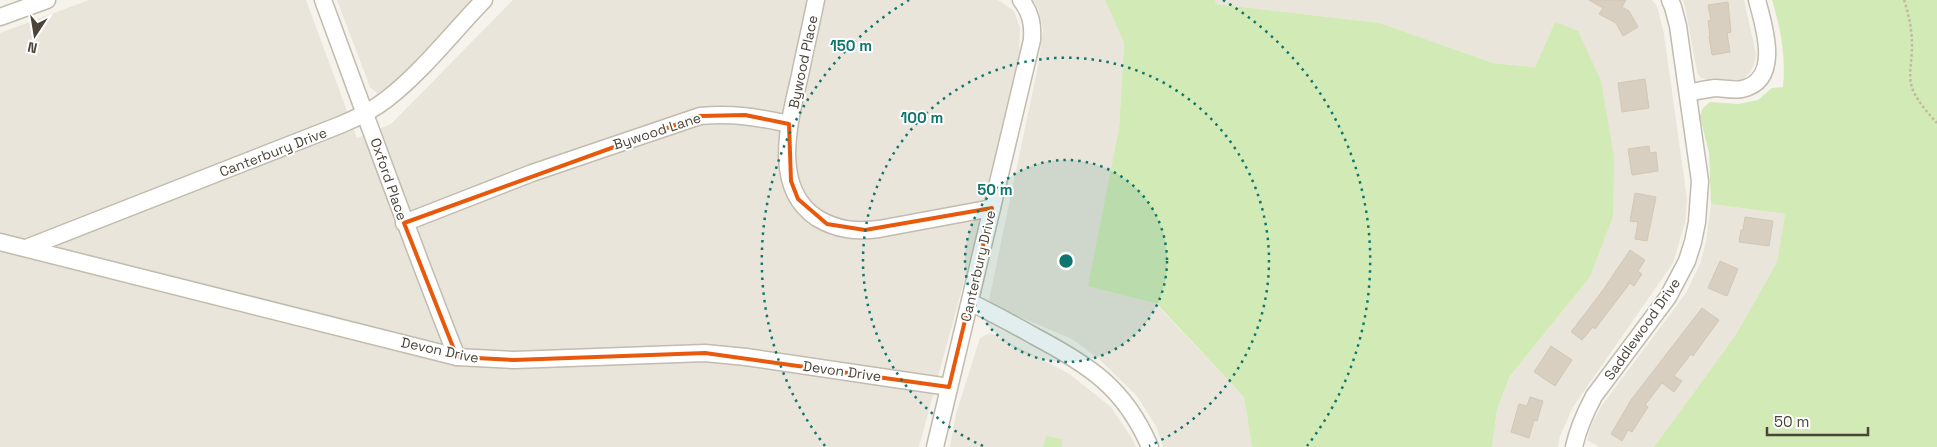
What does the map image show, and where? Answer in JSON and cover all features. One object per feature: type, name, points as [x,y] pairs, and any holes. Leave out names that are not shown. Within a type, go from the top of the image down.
[{"type":"street","points":[[0,17],[47,0]]},
{"type":"street","name":"Oxford Place","points":[[323,0],[365,114],[374,133],[404,223],[457,357]]},
{"type":"street","name":"Canterbury Drive","points":[[26,248],[365,114],[407,82],[484,0]]},
{"type":"street","name":"Bywood Place","points":[[789,124],[816,0]]},
{"type":"street","name":"Canterbury Drive","points":[[935,447],[1032,40],[1033,26],[1029,12],[1021,0]]},
{"type":"street","name":"Saddlewood Drive","points":[[1574,447],[1577,431],[1594,396],[1668,297],[1687,261],[1698,222],[1700,181],[1678,26],[1670,0]]},
{"type":"street","points":[[1688,93],[1716,88],[1742,89],[1753,84],[1763,74],[1768,62],[1768,49],[1757,0]]},
{"type":"street","name":"Bywood Lane","points":[[404,223],[532,173],[700,116],[722,114],[745,115],[789,124]]},
{"type":"street","points":[[789,124],[787,163],[790,180],[798,199],[811,214],[827,224],[845,230],[865,230],[992,208]]},
{"type":"street","name":"Devon Drive","points":[[0,242],[457,357],[514,360],[705,353],[746,357],[949,387]]},
{"type":"street","points":[[970,302],[1071,355],[1102,378],[1126,403],[1150,447]]},
{"type":"path","points":[[1904,0],[1911,22],[1910,78],[1912,87],[1937,123]]},
{"type":"highlighted area","points":[[745,115],[789,124],[791,181],[798,199],[827,224],[865,230],[992,208],[949,387],[705,353],[514,360],[457,357],[404,223],[700,116]]},
{"type":"shaded area","points":[[89,0],[306,0],[357,138],[391,124],[513,0],[998,0],[1014,11],[1020,28],[1019,54],[975,241],[919,447],[0,447],[0,33]]},
{"type":"shaded area","points":[[337,0],[473,0],[391,89],[378,94],[370,87]]},
{"type":"shaded area","points":[[1033,0],[1105,0],[1124,43],[1119,128],[1089,286],[1156,304],[1244,397],[1252,447],[1163,447],[1156,426],[1137,396],[1099,359],[1072,339],[996,307],[989,300],[1039,61],[1043,29],[1038,8]]},
{"type":"shaded area","points":[[1216,0],[1652,0],[1657,6],[1664,34],[1687,199],[1685,223],[1673,263],[1573,407],[1560,436],[1558,447],[1492,447],[1497,410],[1510,376],[1590,277],[1555,22],[1535,67],[1493,63],[1380,23],[1215,4]]},
{"type":"shaded area","points":[[1683,0],[1744,0],[1756,54],[1751,71],[1744,79],[1735,82],[1701,78],[1697,72]]},
{"type":"shaded area","points":[[1711,204],[1785,214],[1777,262],[1735,336],[1654,447],[1599,447],[1587,440],[1591,426],[1602,405],[1686,293],[1700,264],[1706,242]]},
{"type":"shaded area","points":[[990,333],[1068,373],[1111,407],[1136,447],[1062,447],[1062,439],[1046,437],[1043,447],[950,447],[956,414],[980,338]]},
{"type":"green space","points":[[1105,0],[1216,0],[1215,4],[1380,23],[1493,63],[1535,67],[1555,22],[1578,31],[1601,81],[1614,157],[1613,216],[1590,277],[1510,376],[1497,410],[1492,447],[1252,447],[1244,397],[1157,304],[1088,286],[1119,128],[1124,43]]},
{"type":"green space","points":[[1772,0],[1937,0],[1937,447],[1654,447],[1735,336],[1777,262],[1785,214],[1711,204],[1709,153],[1700,116],[1703,108],[1710,102],[1738,104],[1758,100],[1772,88],[1783,87],[1784,65],[1782,44]]},
{"type":"green space","points":[[1046,436],[1062,439],[1062,447],[1043,447]]},
{"type":"building","points":[[1589,0],[1626,0],[1622,7],[1629,11],[1638,27],[1623,36],[1616,23],[1599,14],[1603,8]]},
{"type":"building","points":[[1728,2],[1731,32],[1727,33],[1730,52],[1712,55],[1708,21],[1711,20],[1708,5]]},
{"type":"building","points":[[1645,79],[1649,108],[1622,112],[1618,83]]},
{"type":"building","points":[[1649,146],[1650,153],[1656,152],[1658,171],[1632,175],[1628,149]]},
{"type":"building","points":[[1635,193],[1656,197],[1647,241],[1635,239],[1638,222],[1630,221]]},
{"type":"building","points":[[1745,217],[1773,221],[1769,246],[1739,242]]},
{"type":"building","points":[[1630,250],[1645,260],[1638,271],[1642,274],[1634,286],[1630,283],[1595,329],[1593,327],[1582,340],[1571,332]]},
{"type":"building","points":[[1720,261],[1738,269],[1727,296],[1708,288]]},
{"type":"building","points":[[1702,308],[1719,320],[1693,356],[1691,354],[1674,376],[1682,381],[1674,392],[1662,383],[1645,405],[1648,407],[1632,432],[1628,430],[1622,441],[1611,434],[1631,400]]},
{"type":"building","points":[[1551,346],[1572,360],[1555,386],[1534,372]]},
{"type":"building","points":[[1530,397],[1543,401],[1537,421],[1534,420],[1529,438],[1511,432],[1519,404],[1527,406]]}]
